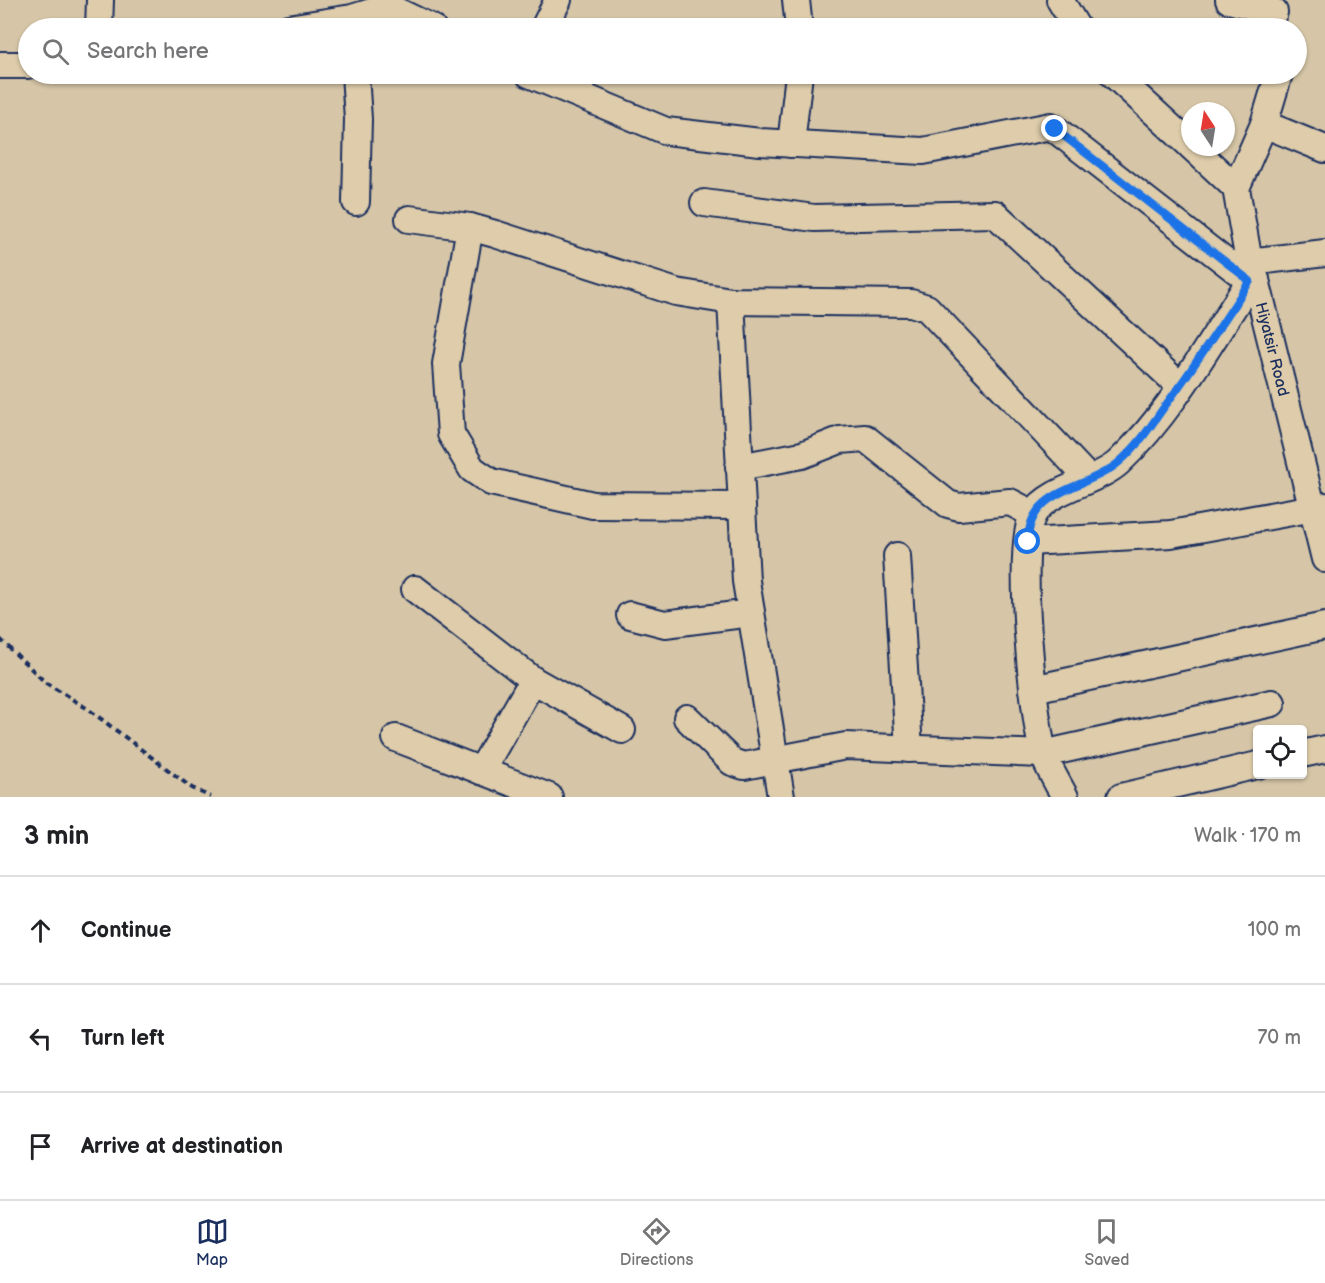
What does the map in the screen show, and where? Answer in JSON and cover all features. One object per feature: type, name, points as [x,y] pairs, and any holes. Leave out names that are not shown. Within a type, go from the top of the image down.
[{"type":"street","points":[[99,18],[100,0]]},
{"type":"street","points":[[549,18],[558,0]]},
{"type":"street","points":[[796,0],[798,18]]},
{"type":"street","points":[[1060,0],[1071,18]]},
{"type":"street","points":[[1229,0],[1276,14]]},
{"type":"street","points":[[337,18],[388,8],[410,18]]},
{"type":"street","points":[[0,65],[18,65]]},
{"type":"street","points":[[356,84],[358,119],[356,202]]},
{"type":"street","points":[[553,84],[666,131],[791,144],[923,151],[1051,126],[1252,274]]},
{"type":"street","points":[[791,144],[799,84]]},
{"type":"street","points":[[1124,84],[1181,137]]},
{"type":"street","points":[[1202,156],[1236,188],[1264,124],[1276,84]]},
{"type":"street","points":[[1264,124],[1325,149]]},
{"type":"street","name":"Hiyatsir Road","points":[[1236,188],[1252,274],[1319,507],[1325,559]]},
{"type":"street","points":[[704,203],[814,218],[995,214],[1180,386]]},
{"type":"street","points":[[409,219],[470,227],[676,292],[731,301],[911,303],[927,308],[1089,479]]},
{"type":"street","points":[[470,227],[446,364],[451,434],[472,469],[491,482],[593,505],[741,506]]},
{"type":"street","points":[[1065,797],[1043,754],[1027,648],[1028,542],[1033,514],[1043,503],[1116,465],[1137,444],[1180,386],[1252,274],[1325,253]]},
{"type":"street","points":[[731,301],[746,581],[781,797]]},
{"type":"street","points":[[739,467],[802,455],[840,440],[866,438],[948,504],[959,507],[1010,502],[1033,514]]},
{"type":"street","points":[[1028,542],[1171,534],[1319,507]]},
{"type":"street","points":[[897,556],[909,748]]},
{"type":"street","points":[[415,589],[533,680],[622,729]]},
{"type":"street","points":[[630,615],[665,624],[751,613]]},
{"type":"street","points":[[1033,689],[1325,626]]},
{"type":"street","points":[[482,771],[533,680]]},
{"type":"street","points":[[687,718],[732,762],[744,766],[846,746],[1043,754],[1272,703]]},
{"type":"street","points":[[396,738],[549,797]]},
{"type":"street","points":[[1307,753],[1325,749]]},
{"type":"street","points":[[1122,797],[1253,766]]},
{"type":"path","points":[[0,639],[46,683],[88,710],[192,788],[211,797]]},
{"type":"route","points":[[1028,542],[1033,514],[1043,503],[1116,465],[1137,444],[1180,386],[1250,281],[1055,129]]}]
